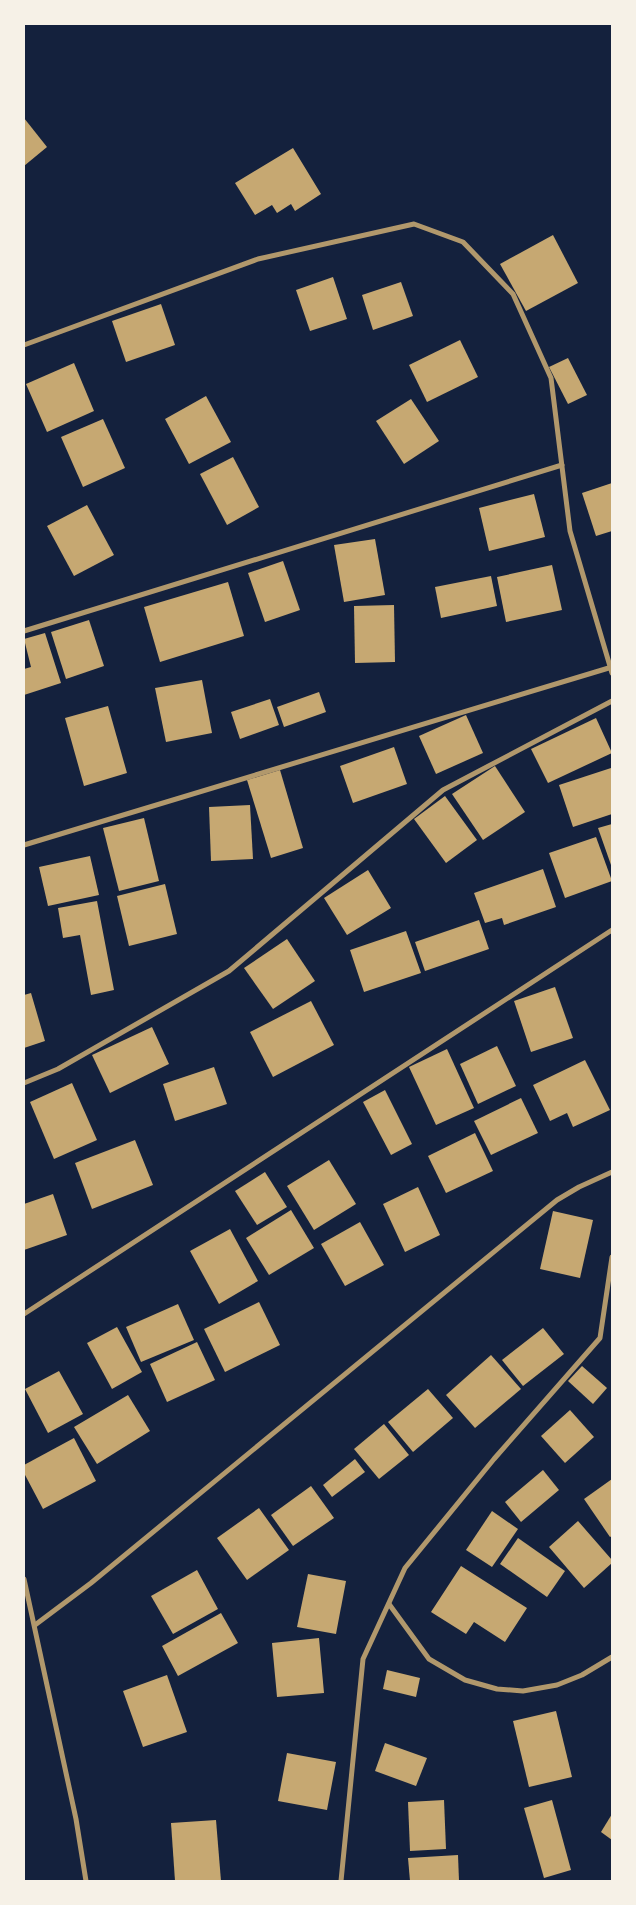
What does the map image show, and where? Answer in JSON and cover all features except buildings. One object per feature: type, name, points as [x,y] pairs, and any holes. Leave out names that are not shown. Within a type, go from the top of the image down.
[{"type":"street","points":[[24,345],[258,259],[414,224],[463,242],[512,294],[551,378],[570,531],[612,669],[24,845]]},
{"type":"street","points":[[24,631],[562,465]]},
{"type":"street","points":[[24,1083],[58,1069],[229,971],[443,790],[612,701]]},
{"type":"street","points":[[24,1314],[612,930]]},
{"type":"street","points":[[35,1625],[90,1583],[557,1200],[586,1183],[612,1172]]},
{"type":"street","points":[[341,1881],[364,1659],[405,1568],[494,1459],[600,1338],[612,1257]]},
{"type":"street","points":[[24,1578],[76,1819],[86,1881]]},
{"type":"street","points":[[389,1604],[428,1659],[464,1680],[497,1689],[523,1691],[557,1685],[582,1675],[612,1657]]}]
